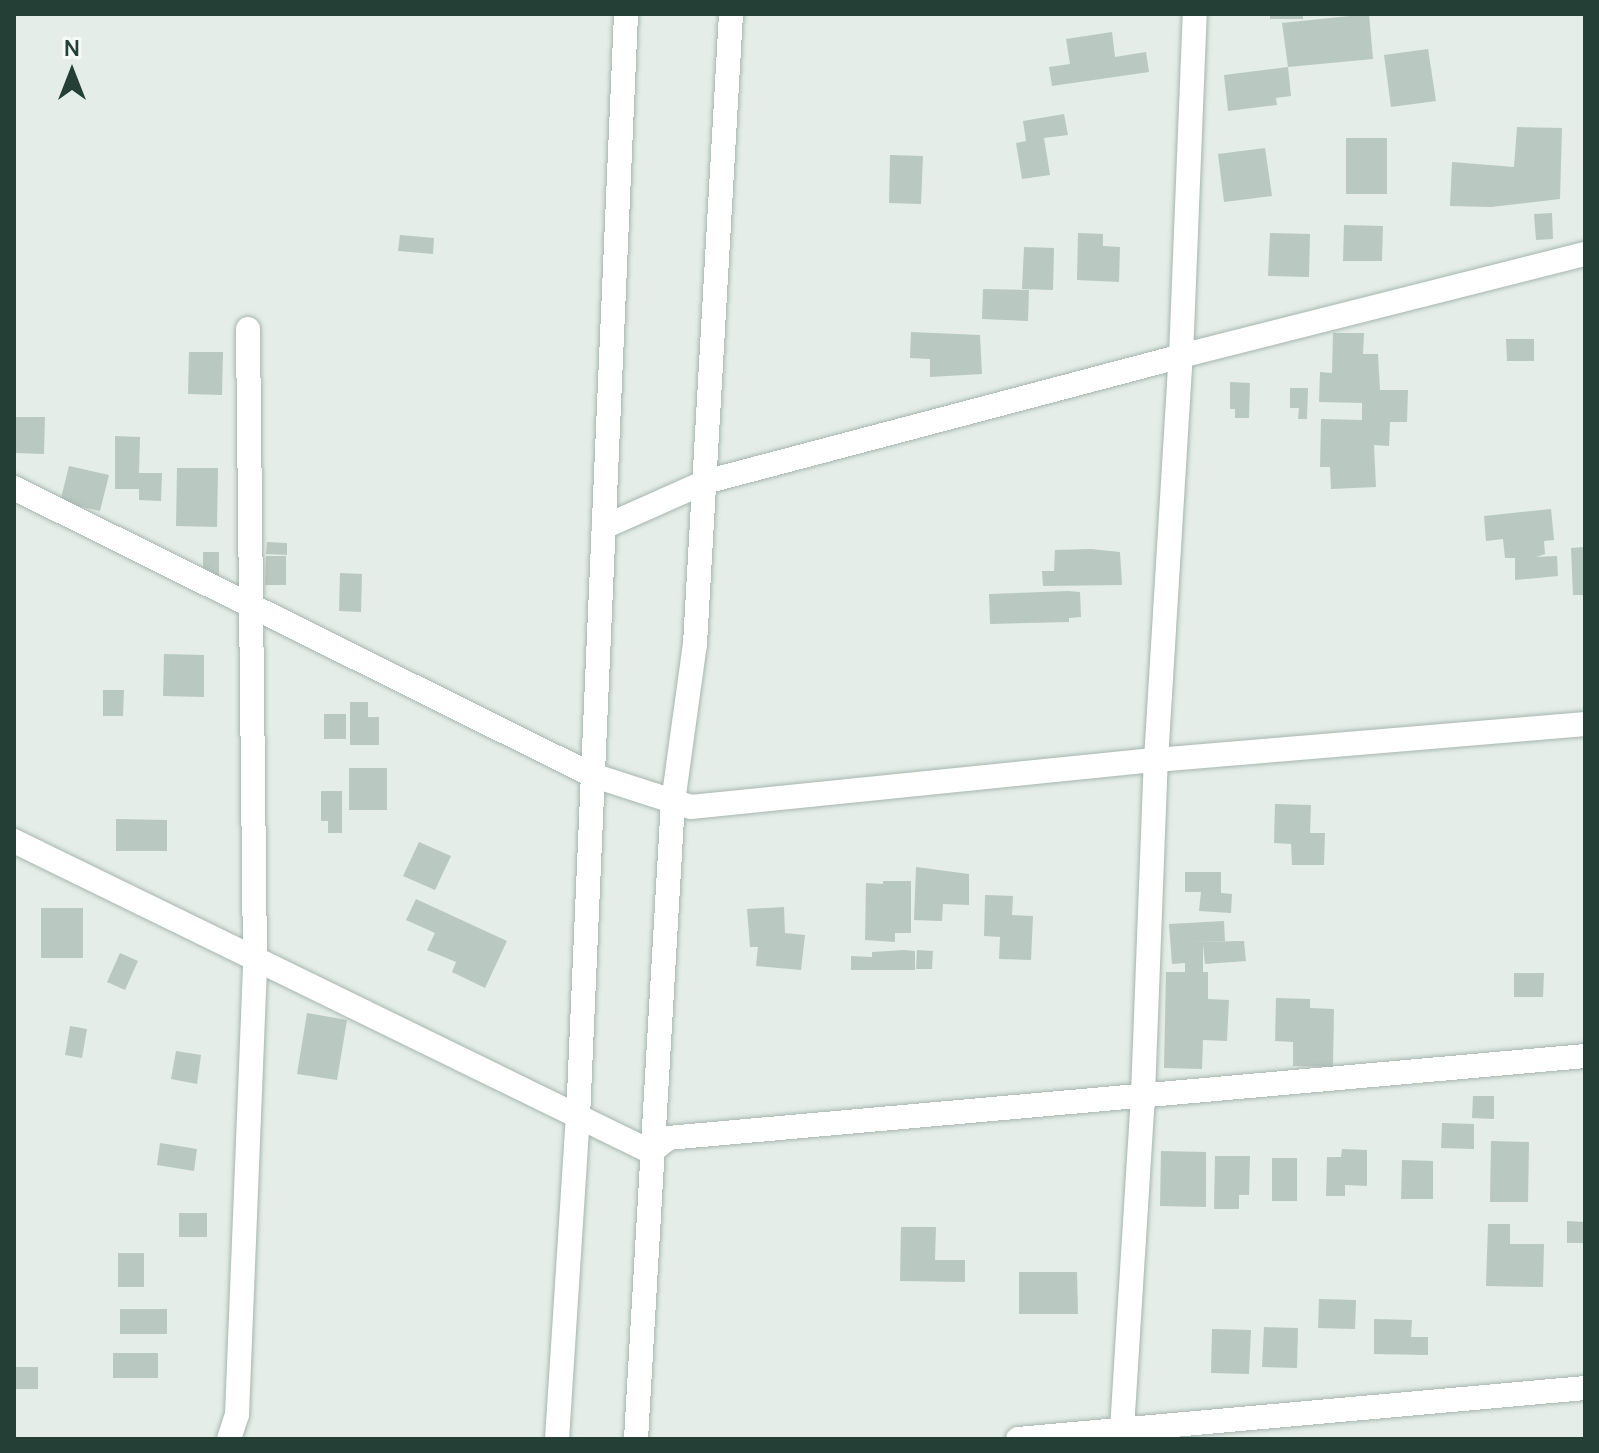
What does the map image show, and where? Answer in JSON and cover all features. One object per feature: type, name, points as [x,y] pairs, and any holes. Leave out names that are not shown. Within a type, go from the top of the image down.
[{"type":"street","points":[[557,1439],[578,1118],[626,14]]},
{"type":"street","points":[[636,1439],[673,802],[695,644],[731,14]]},
{"type":"street","points":[[1122,1429],[1143,1094],[1156,760],[1181,356],[1195,14]]},
{"type":"street","points":[[604,527],[705,482],[1181,356],[1585,254]]},
{"type":"street","points":[[229,1439],[237,1415],[255,959],[248,329]]},
{"type":"street","points":[[14,488],[592,775],[691,807],[1156,760],[1585,724]]},
{"type":"street","points":[[14,841],[651,1152]]},
{"type":"street","points":[[651,1152],[668,1138],[1585,1056]]},
{"type":"street","points":[[1018,1439],[1585,1388]]},
{"type":"building","points":[[1270,14],[1303,14],[1303,19],[1270,19]]},
{"type":"building","points":[[1369,14],[1373,59],[1288,67],[1282,23]]},
{"type":"building","points":[[1112,32],[1115,57],[1146,52],[1149,72],[1052,86],[1049,67],[1070,64],[1066,39]]},
{"type":"building","points":[[1428,49],[1436,101],[1391,107],[1384,55]]},
{"type":"building","points":[[1288,67],[1291,96],[1276,98],[1277,105],[1228,111],[1224,75]]},
{"type":"building","points":[[1064,114],[1068,135],[1044,138],[1050,175],[1022,179],[1016,143],[1026,141],[1023,121]]},
{"type":"building","points":[[1517,127],[1562,128],[1560,199],[1491,207],[1450,206],[1452,162],[1514,167]]},
{"type":"building","points":[[1346,138],[1387,138],[1387,194],[1346,194]]},
{"type":"building","points":[[1265,148],[1272,196],[1224,202],[1218,154]]},
{"type":"building","points":[[890,155],[923,156],[921,204],[889,203]]},
{"type":"building","points":[[1552,213],[1553,239],[1536,240],[1534,214]]},
{"type":"building","points":[[1344,225],[1383,226],[1382,261],[1343,261]]},
{"type":"building","points":[[1078,233],[1103,234],[1103,246],[1120,247],[1119,282],[1077,280]]},
{"type":"building","points":[[1270,233],[1310,234],[1309,277],[1268,276]]},
{"type":"building","points":[[400,235],[434,238],[433,254],[398,251]]},
{"type":"building","points":[[1024,247],[1054,248],[1053,290],[1022,289]]},
{"type":"building","points":[[983,289],[1029,290],[1028,321],[982,319]]},
{"type":"building","points":[[911,332],[980,335],[982,374],[930,377],[930,359],[910,358]]},
{"type":"building","points":[[1333,333],[1364,333],[1363,354],[1378,354],[1380,390],[1408,390],[1407,422],[1390,422],[1389,446],[1374,445],[1376,487],[1331,489],[1330,467],[1320,467],[1321,419],[1362,420],[1362,403],[1319,402],[1320,372],[1332,373]]},
{"type":"building","points":[[1506,339],[1534,339],[1534,361],[1507,361]]},
{"type":"building","points":[[189,352],[223,352],[222,395],[188,394]]},
{"type":"building","points":[[1230,382],[1250,383],[1249,418],[1235,418],[1235,409],[1230,409]]},
{"type":"building","points":[[1290,388],[1308,388],[1307,419],[1298,419],[1299,408],[1290,408]]},
{"type":"building","points":[[14,417],[45,417],[44,454],[14,453]]},
{"type":"building","points":[[115,436],[140,437],[139,473],[162,473],[161,501],[139,500],[139,489],[115,489]]},
{"type":"building","points":[[69,466],[109,475],[100,511],[60,502]]},
{"type":"building","points":[[177,468],[218,468],[217,527],[176,526]]},
{"type":"building","points":[[1551,509],[1554,540],[1544,541],[1545,554],[1536,557],[1557,556],[1558,576],[1515,580],[1515,558],[1505,558],[1503,539],[1486,541],[1484,516]]},
{"type":"building","points":[[267,542],[287,543],[287,555],[266,554]]},
{"type":"building","points":[[1585,547],[1585,595],[1573,595],[1571,548]]},
{"type":"building","points":[[1055,550],[1120,552],[1122,585],[1043,586],[1042,571],[1054,571]]},
{"type":"building","points":[[203,552],[219,552],[219,578],[203,578]]},
{"type":"building","points":[[266,556],[286,556],[286,585],[265,585]]},
{"type":"building","points":[[340,573],[362,574],[361,612],[339,611]]},
{"type":"building","points":[[1080,592],[1081,617],[1069,618],[1069,622],[990,624],[989,594]]},
{"type":"building","points":[[164,654],[204,655],[204,697],[163,696]]},
{"type":"building","points":[[103,690],[124,690],[123,716],[103,716]]},
{"type":"building","points":[[350,702],[368,702],[368,717],[379,717],[379,745],[350,745]]},
{"type":"building","points":[[324,714],[346,714],[346,739],[324,739]]},
{"type":"building","points":[[349,768],[387,768],[387,810],[349,810]]},
{"type":"building","points":[[321,791],[342,791],[342,833],[328,833],[328,821],[321,821]]},
{"type":"building","points":[[1275,804],[1311,805],[1310,833],[1325,833],[1324,865],[1292,865],[1291,844],[1274,843]]},
{"type":"building","points":[[116,819],[167,820],[167,851],[116,851]]},
{"type":"building","points":[[419,842],[451,856],[435,890],[403,876]]},
{"type":"building","points":[[916,867],[969,874],[969,905],[943,904],[942,921],[914,920]]},
{"type":"building","points":[[1185,872],[1221,872],[1221,893],[1232,894],[1231,913],[1199,911],[1201,892],[1185,892]]},
{"type":"building","points":[[883,881],[911,881],[911,933],[895,933],[895,942],[865,940],[866,883],[883,884]]},
{"type":"building","points":[[985,895],[1013,896],[1012,915],[1033,916],[1031,960],[999,959],[1000,937],[984,936]]},
{"type":"building","points":[[416,899],[507,941],[485,988],[452,972],[456,962],[427,950],[435,933],[406,920]]},
{"type":"building","points":[[784,907],[785,933],[805,935],[801,970],[756,966],[758,947],[750,947],[747,909]]},
{"type":"building","points":[[41,908],[83,908],[83,958],[41,958]]},
{"type":"building","points":[[1224,921],[1225,941],[1187,942],[1244,941],[1246,961],[1205,964],[1203,944],[1203,972],[1208,972],[1208,999],[1229,1000],[1227,1041],[1203,1040],[1202,1069],[1164,1068],[1166,972],[1185,972],[1185,963],[1172,964],[1169,924]]},
{"type":"building","points":[[917,950],[933,951],[932,969],[916,969]]},
{"type":"building","points":[[915,951],[915,970],[851,970],[851,956],[872,957],[872,952]]},
{"type":"building","points":[[120,953],[138,961],[125,990],[107,982]]},
{"type":"building","points":[[1514,973],[1544,973],[1543,997],[1514,997]]},
{"type":"building","points":[[1276,998],[1310,999],[1310,1008],[1334,1009],[1333,1067],[1293,1066],[1293,1042],[1275,1041]]},
{"type":"building","points":[[307,1013],[347,1020],[337,1080],[297,1074]]},
{"type":"building","points":[[70,1026],[87,1029],[82,1058],[65,1055]]},
{"type":"building","points":[[176,1051],[201,1055],[197,1084],[171,1079]]},
{"type":"building","points":[[1473,1096],[1494,1096],[1494,1119],[1472,1118]]},
{"type":"building","points":[[1442,1123],[1474,1124],[1474,1149],[1441,1148]]},
{"type":"building","points":[[1491,1141],[1529,1142],[1528,1202],[1490,1202]]},
{"type":"building","points":[[160,1143],[197,1149],[194,1171],[157,1165]]},
{"type":"building","points":[[1342,1149],[1367,1150],[1367,1186],[1345,1185],[1345,1196],[1326,1196],[1327,1157],[1341,1157]]},
{"type":"building","points":[[1161,1151],[1206,1152],[1206,1207],[1160,1206]]},
{"type":"building","points":[[1215,1156],[1250,1156],[1249,1195],[1239,1195],[1239,1209],[1214,1209]]},
{"type":"building","points":[[1272,1158],[1297,1158],[1297,1201],[1272,1201]]},
{"type":"building","points":[[1402,1160],[1433,1161],[1433,1199],[1401,1199]]},
{"type":"building","points":[[179,1213],[207,1213],[207,1237],[179,1237]]},
{"type":"building","points":[[1567,1221],[1585,1222],[1585,1243],[1567,1243]]},
{"type":"building","points":[[1488,1224],[1510,1224],[1510,1244],[1544,1244],[1543,1287],[1486,1286]]},
{"type":"building","points":[[901,1227],[936,1227],[935,1260],[965,1260],[965,1282],[900,1281]]},
{"type":"building","points":[[118,1253],[144,1253],[144,1287],[118,1287]]},
{"type":"building","points":[[1019,1272],[1077,1272],[1078,1314],[1019,1314]]},
{"type":"building","points":[[1319,1299],[1356,1300],[1355,1329],[1318,1328]]},
{"type":"building","points":[[120,1309],[167,1309],[167,1334],[120,1334]]},
{"type":"building","points":[[1374,1319],[1412,1320],[1411,1337],[1428,1337],[1428,1355],[1374,1354]]},
{"type":"building","points":[[1264,1327],[1298,1328],[1297,1368],[1262,1367]]},
{"type":"building","points":[[1212,1329],[1251,1330],[1249,1374],[1211,1373]]},
{"type":"building","points":[[113,1353],[158,1353],[158,1378],[113,1378]]},
{"type":"building","points":[[14,1367],[38,1367],[38,1389],[14,1389]]}]
